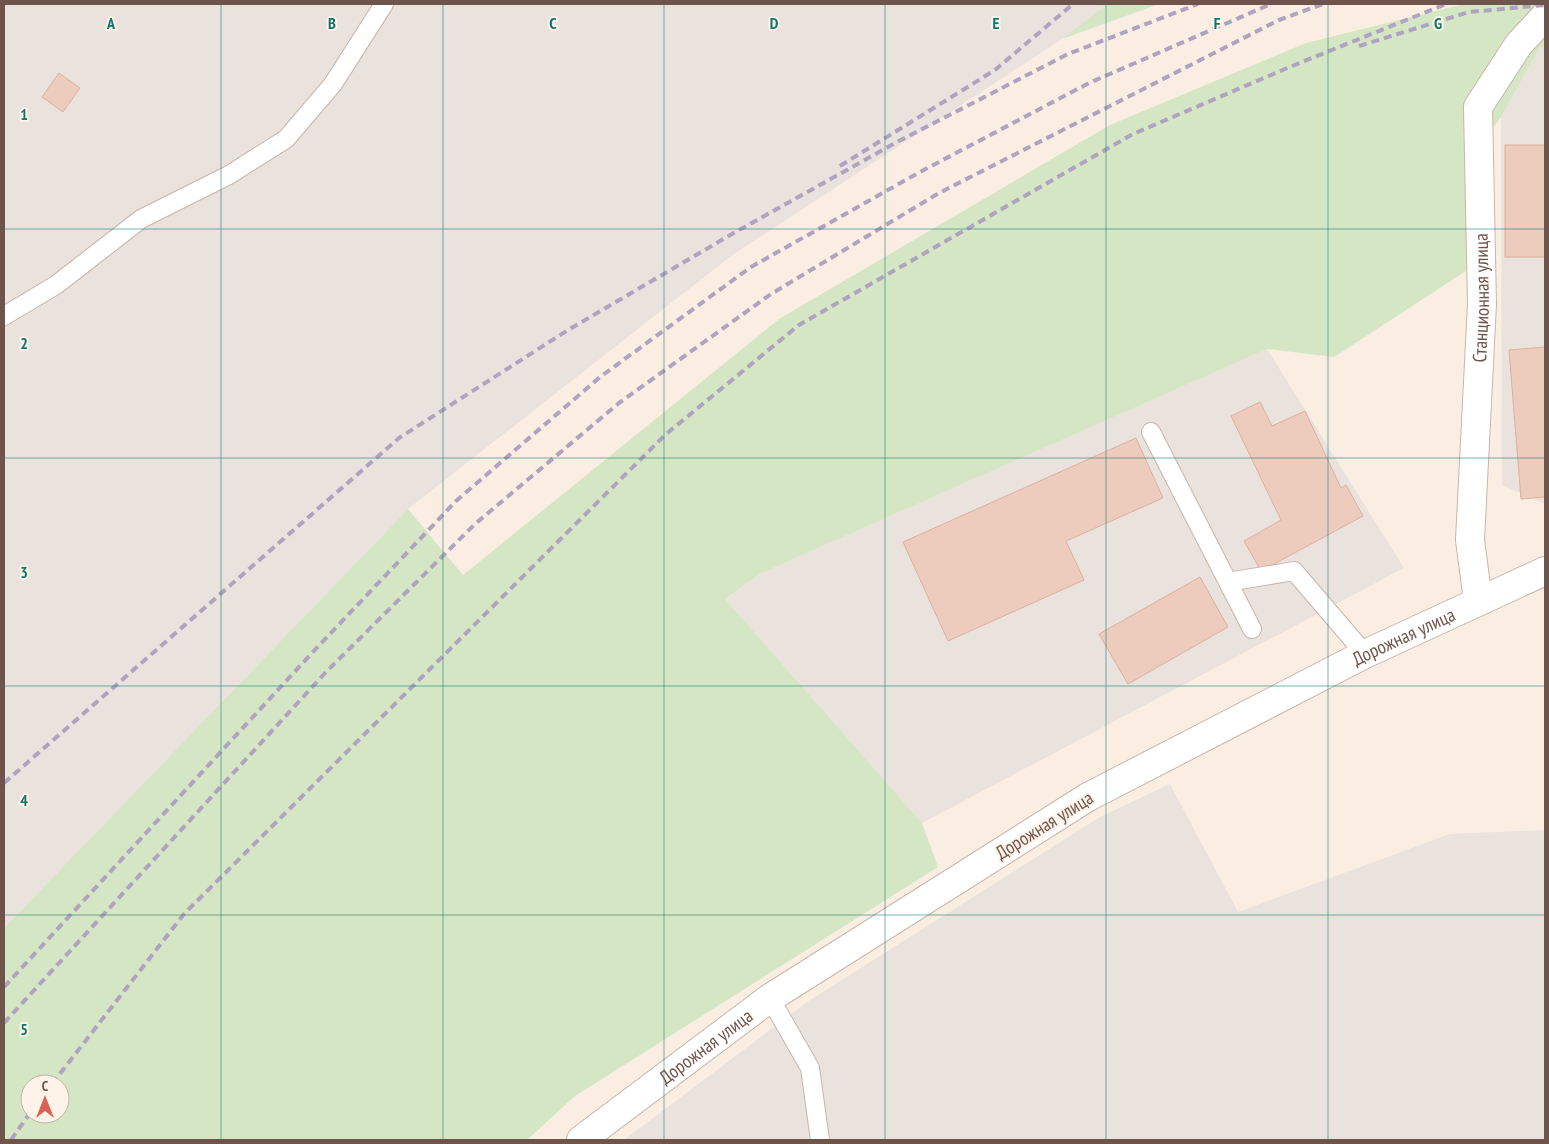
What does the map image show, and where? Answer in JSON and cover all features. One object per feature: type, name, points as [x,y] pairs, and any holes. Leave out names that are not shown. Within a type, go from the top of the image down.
[{"type":"street","name":"Станционная улица","points":[[1478,601],[1470,540],[1482,304],[1478,107],[1519,44],[1545,16]]},
{"type":"street","name":"Дорожная улица","points":[[580,1140],[770,998],[1088,796],[1366,654],[1545,571]]},
{"type":"lane","points":[[4,316],[56,285],[141,220],[229,175],[286,139],[334,84],[384,4]]},
{"type":"lane","points":[[1151,432],[1252,629]]},
{"type":"lane","points":[[1228,582],[1294,571],[1366,654]]},
{"type":"lane","points":[[770,998],[810,1068],[820,1140]]},
{"type":"shaded area","points":[[4,4],[1107,4],[1062,39],[731,256],[408,509],[4,928]]},
{"type":"shaded area","points":[[1540,47],[1545,47],[1545,504],[1502,485],[1501,117]]},
{"type":"shaded area","points":[[1267,349],[1404,568],[922,823],[725,599],[759,574]]},
{"type":"shaded area","points":[[1170,784],[1238,912],[1450,834],[1545,830],[1545,1140],[624,1140],[807,1002],[1100,817]]},
{"type":"green space","points":[[1107,4],[1159,4],[1062,39]]},
{"type":"green space","points":[[1464,4],[1545,4],[1545,47],[1540,47],[1501,117],[1468,160],[1469,269],[1334,357],[1267,349],[759,574],[725,599],[922,823],[938,867],[575,1096],[527,1140],[4,1140],[4,928],[408,509],[463,575],[779,319],[1110,125],[1306,43]]},
{"type":"building","points":[[59,73],[80,88],[63,112],[42,97]]},
{"type":"building","points":[[1505,145],[1545,145],[1545,257],[1505,257]]},
{"type":"building","points":[[1545,347],[1545,497],[1521,499],[1509,350]]},
{"type":"building","points":[[1260,402],[1272,426],[1305,411],[1341,488],[1346,485],[1363,516],[1261,571],[1244,541],[1281,520],[1231,416]]},
{"type":"building","points":[[1136,438],[1163,498],[1066,541],[1084,580],[948,641],[903,542]]},
{"type":"building","points":[[1200,577],[1228,627],[1128,684],[1099,634]]},
{"type":"railway","points":[[840,166],[995,70],[1073,4]]},
{"type":"railway","points":[[4,783],[399,438],[568,330],[732,234],[897,142],[1068,54],[1198,4]]},
{"type":"railway","points":[[4,987],[311,654],[456,501],[600,377],[751,267],[920,172],[1089,83],[1271,4]]},
{"type":"railway","points":[[4,1023],[326,672],[475,524],[619,403],[771,294],[939,193],[1279,20],[1323,4]]},
{"type":"railway","points":[[60,1074],[184,914],[665,435],[799,325],[1133,134],[1292,66],[1446,4]]},
{"type":"railway","points":[[1359,46],[1469,12],[1545,5]]},
{"type":"railway","points":[[11,1140],[22,1124]]}]
